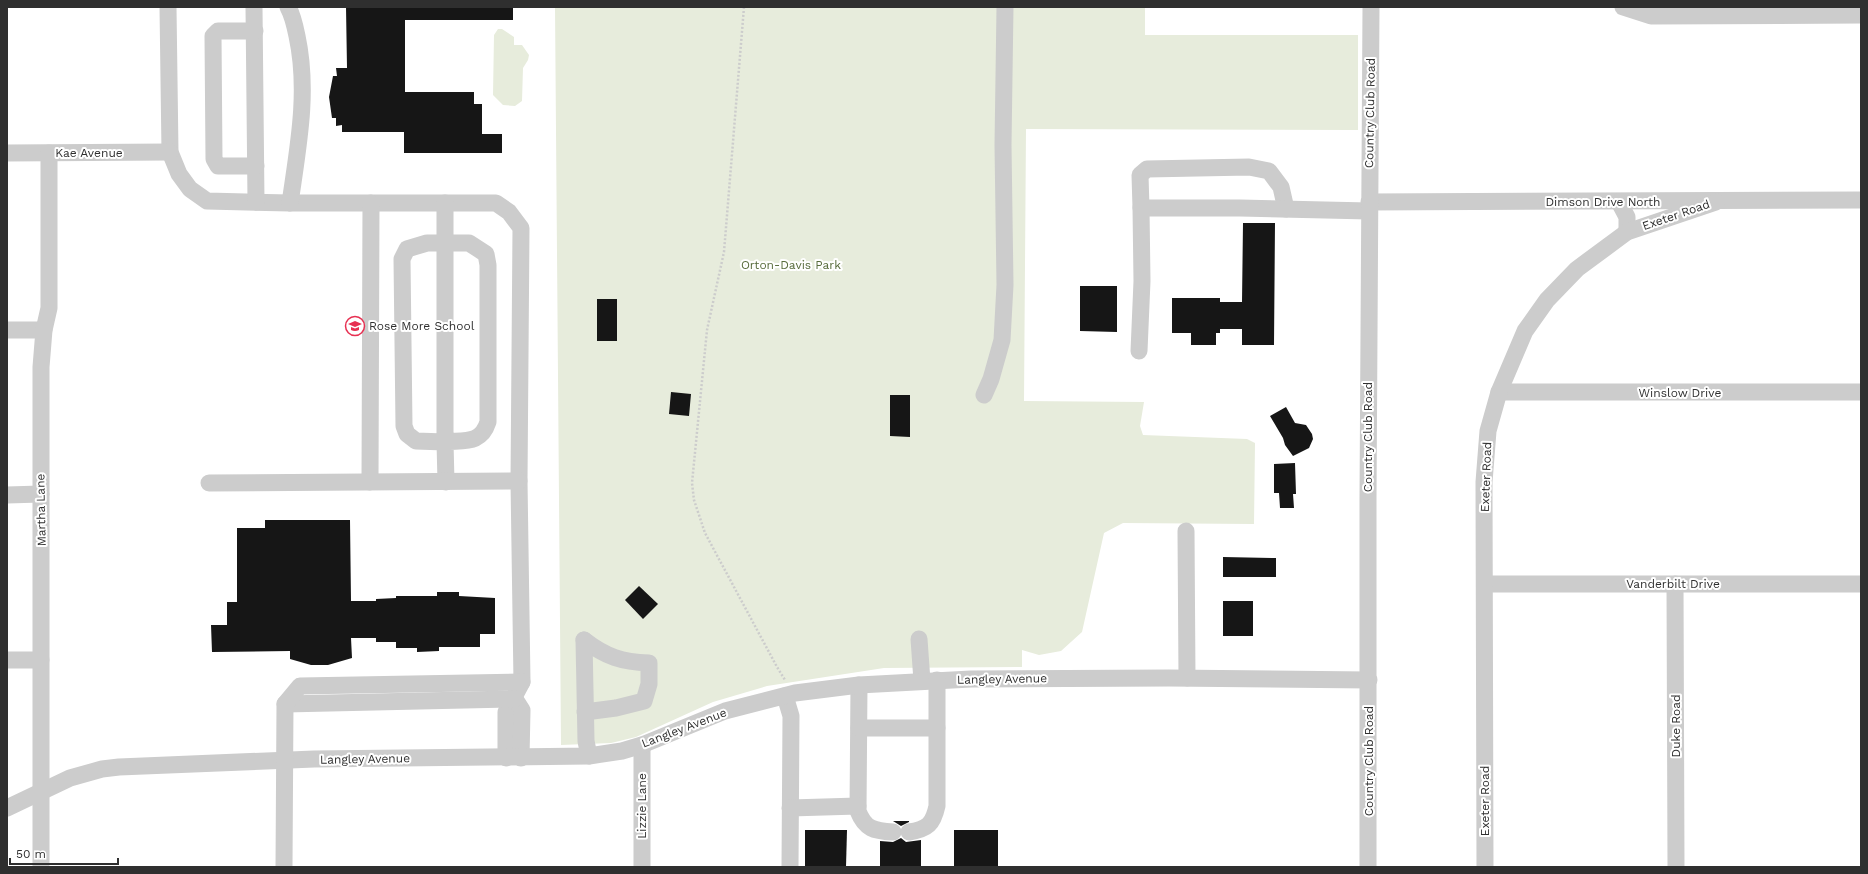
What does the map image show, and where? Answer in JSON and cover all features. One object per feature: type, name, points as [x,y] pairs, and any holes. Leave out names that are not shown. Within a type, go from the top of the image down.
[{"type":"street","points":[[168,7],[170,152],[179,174],[190,189],[207,201],[496,203],[509,212],[521,228],[519,481],[522,682],[515,699],[506,712],[514,758]]},
{"type":"street","points":[[254,7],[256,202]]},
{"type":"street","points":[[288,7],[292,15],[302,57],[303,110],[290,202]]},
{"type":"street","points":[[984,395],[991,379],[1002,340],[1005,285],[1003,144],[1005,7]]},
{"type":"street","name":"Country Club Road","points":[[1368,867],[1369,206],[1371,7]]},
{"type":"street","points":[[1623,7],[1650,16],[1861,15]]},
{"type":"street","points":[[254,31],[218,31],[213,36],[214,159],[218,166],[256,166]]},
{"type":"street","name":"Kae Avenue","points":[[7,153],[170,152]]},
{"type":"street","name":"Martha Lane","points":[[41,867],[41,367],[44,330],[49,308],[50,153]]},
{"type":"street","points":[[1139,351],[1142,281],[1140,175],[1147,169],[1249,167],[1269,171],[1282,187],[1286,209]]},
{"type":"street","name":"Dimson Drive North","points":[[1141,208],[1286,209],[1369,206],[1619,202],[1861,200]]},
{"type":"street","points":[[445,202],[446,482]]},
{"type":"street","points":[[1619,202],[1627,217],[1627,232]]},
{"type":"street","name":"Exeter Road","points":[[1485,867],[1484,482],[1488,431],[1499,392],[1525,331],[1547,300],[1577,269],[1627,232],[1716,202]]},
{"type":"street","points":[[370,482],[371,203]]},
{"type":"street","points":[[427,243],[469,243],[486,254],[488,265],[488,422],[485,432],[476,439],[445,442],[416,441],[407,434],[404,426],[402,259],[407,249],[427,243]]},
{"type":"street","points":[[7,330],[44,330]]},
{"type":"street","name":"Winslow Drive","points":[[1499,392],[1861,392]]},
{"type":"street","points":[[209,483],[519,481]]},
{"type":"street","points":[[7,494],[41,494]]},
{"type":"street","points":[[1186,531],[1187,678]]},
{"type":"street","name":"Vanderbilt Drive","points":[[1485,584],[1861,584]]},
{"type":"street","name":"Duke Road","points":[[1675,584],[1676,867]]},
{"type":"street","points":[[859,685],[858,811],[862,822],[870,828],[901,832],[921,830],[929,825],[934,817],[938,789],[937,728],[929,681],[919,639]]},
{"type":"street","points":[[586,712],[616,708],[644,701],[649,684],[649,662],[617,660],[598,651],[584,640],[586,741],[590,756]]},
{"type":"street","points":[[7,660],[41,660]]},
{"type":"street","name":"Langley Avenue","points":[[7,808],[70,778],[102,769],[284,761],[590,756],[622,751],[725,711],[790,694],[859,685],[971,679],[1187,678],[1369,680]]},
{"type":"street","points":[[284,867],[285,704],[300,686],[522,682]]},
{"type":"street","points":[[790,694],[790,867]]},
{"type":"street","points":[[285,704],[515,699]]},
{"type":"street","points":[[859,728],[937,728]]},
{"type":"street","name":"Lizzie Lane","points":[[642,744],[642,867]]},
{"type":"street","points":[[790,808],[858,806]]},
{"type":"path","points":[[744,7],[724,252],[707,330],[692,483],[694,500],[706,533],[790,694]]},
{"type":"green space","name":"Orton-Davis Park","points":[[555,7],[1145,7],[1145,35],[1358,35],[1358,130],[1026,129],[1024,401],[1144,402],[1140,426],[1143,435],[1247,439],[1255,443],[1254,524],[1123,523],[1104,533],[1082,632],[1061,651],[1039,655],[1022,650],[1022,667],[884,668],[767,686],[713,702],[636,737],[611,743],[561,745]]},
{"type":"green space","points":[[498,29],[502,29],[514,37],[514,45],[522,45],[529,55],[523,68],[522,101],[515,106],[503,105],[493,95],[494,35]]},
{"type":"building","points":[[346,7],[513,7],[513,20],[405,20],[405,92],[474,92],[474,104],[482,104],[482,134],[502,134],[502,153],[404,153],[404,132],[342,132],[342,125],[336,126],[336,118],[332,118],[329,97],[333,76],[337,76],[336,68],[347,68]]},
{"type":"building","points":[[1243,223],[1275,223],[1274,345],[1242,345],[1242,329],[1220,329],[1220,333],[1216,333],[1216,345],[1191,345],[1191,333],[1172,333],[1172,298],[1220,298],[1220,302],[1242,302]]},
{"type":"building","points":[[1080,286],[1117,286],[1117,332],[1080,331]]},
{"type":"building","points":[[597,299],[617,299],[617,341],[597,341]]},
{"type":"building","points":[[671,392],[691,394],[689,416],[669,414]]},
{"type":"building","points":[[890,395],[910,395],[910,437],[890,436]]},
{"type":"building","points":[[1286,407],[1295,423],[1306,425],[1312,434],[1313,439],[1309,448],[1293,456],[1285,445],[1283,438],[1270,416]]},
{"type":"building","points":[[1295,463],[1296,494],[1293,494],[1294,508],[1280,508],[1279,493],[1274,493],[1274,464]]},
{"type":"building","points":[[265,520],[350,520],[351,601],[376,601],[376,599],[396,598],[396,596],[437,596],[437,592],[459,592],[459,596],[495,598],[495,634],[480,634],[480,647],[439,647],[439,651],[417,652],[417,648],[396,648],[396,642],[376,642],[376,638],[351,638],[352,658],[328,665],[311,665],[290,659],[290,651],[212,652],[211,625],[227,625],[227,602],[237,602],[237,528],[265,528]]},
{"type":"building","points":[[1223,557],[1276,558],[1276,577],[1223,577]]},
{"type":"building","points":[[639,586],[658,604],[643,619],[625,600]]},
{"type":"building","points":[[1223,601],[1253,601],[1253,636],[1223,636]]},
{"type":"building","points":[[893,821],[909,821],[909,822],[901,826]]},
{"type":"building","points":[[805,830],[847,830],[846,867],[805,867]]},
{"type":"building","points":[[954,830],[998,830],[998,867],[954,867]]},
{"type":"building","points":[[901,838],[906,842],[921,840],[921,867],[880,867],[880,841],[893,842]]},
{"type":"place","name":"Rose More School","points":[[355,326]]}]
